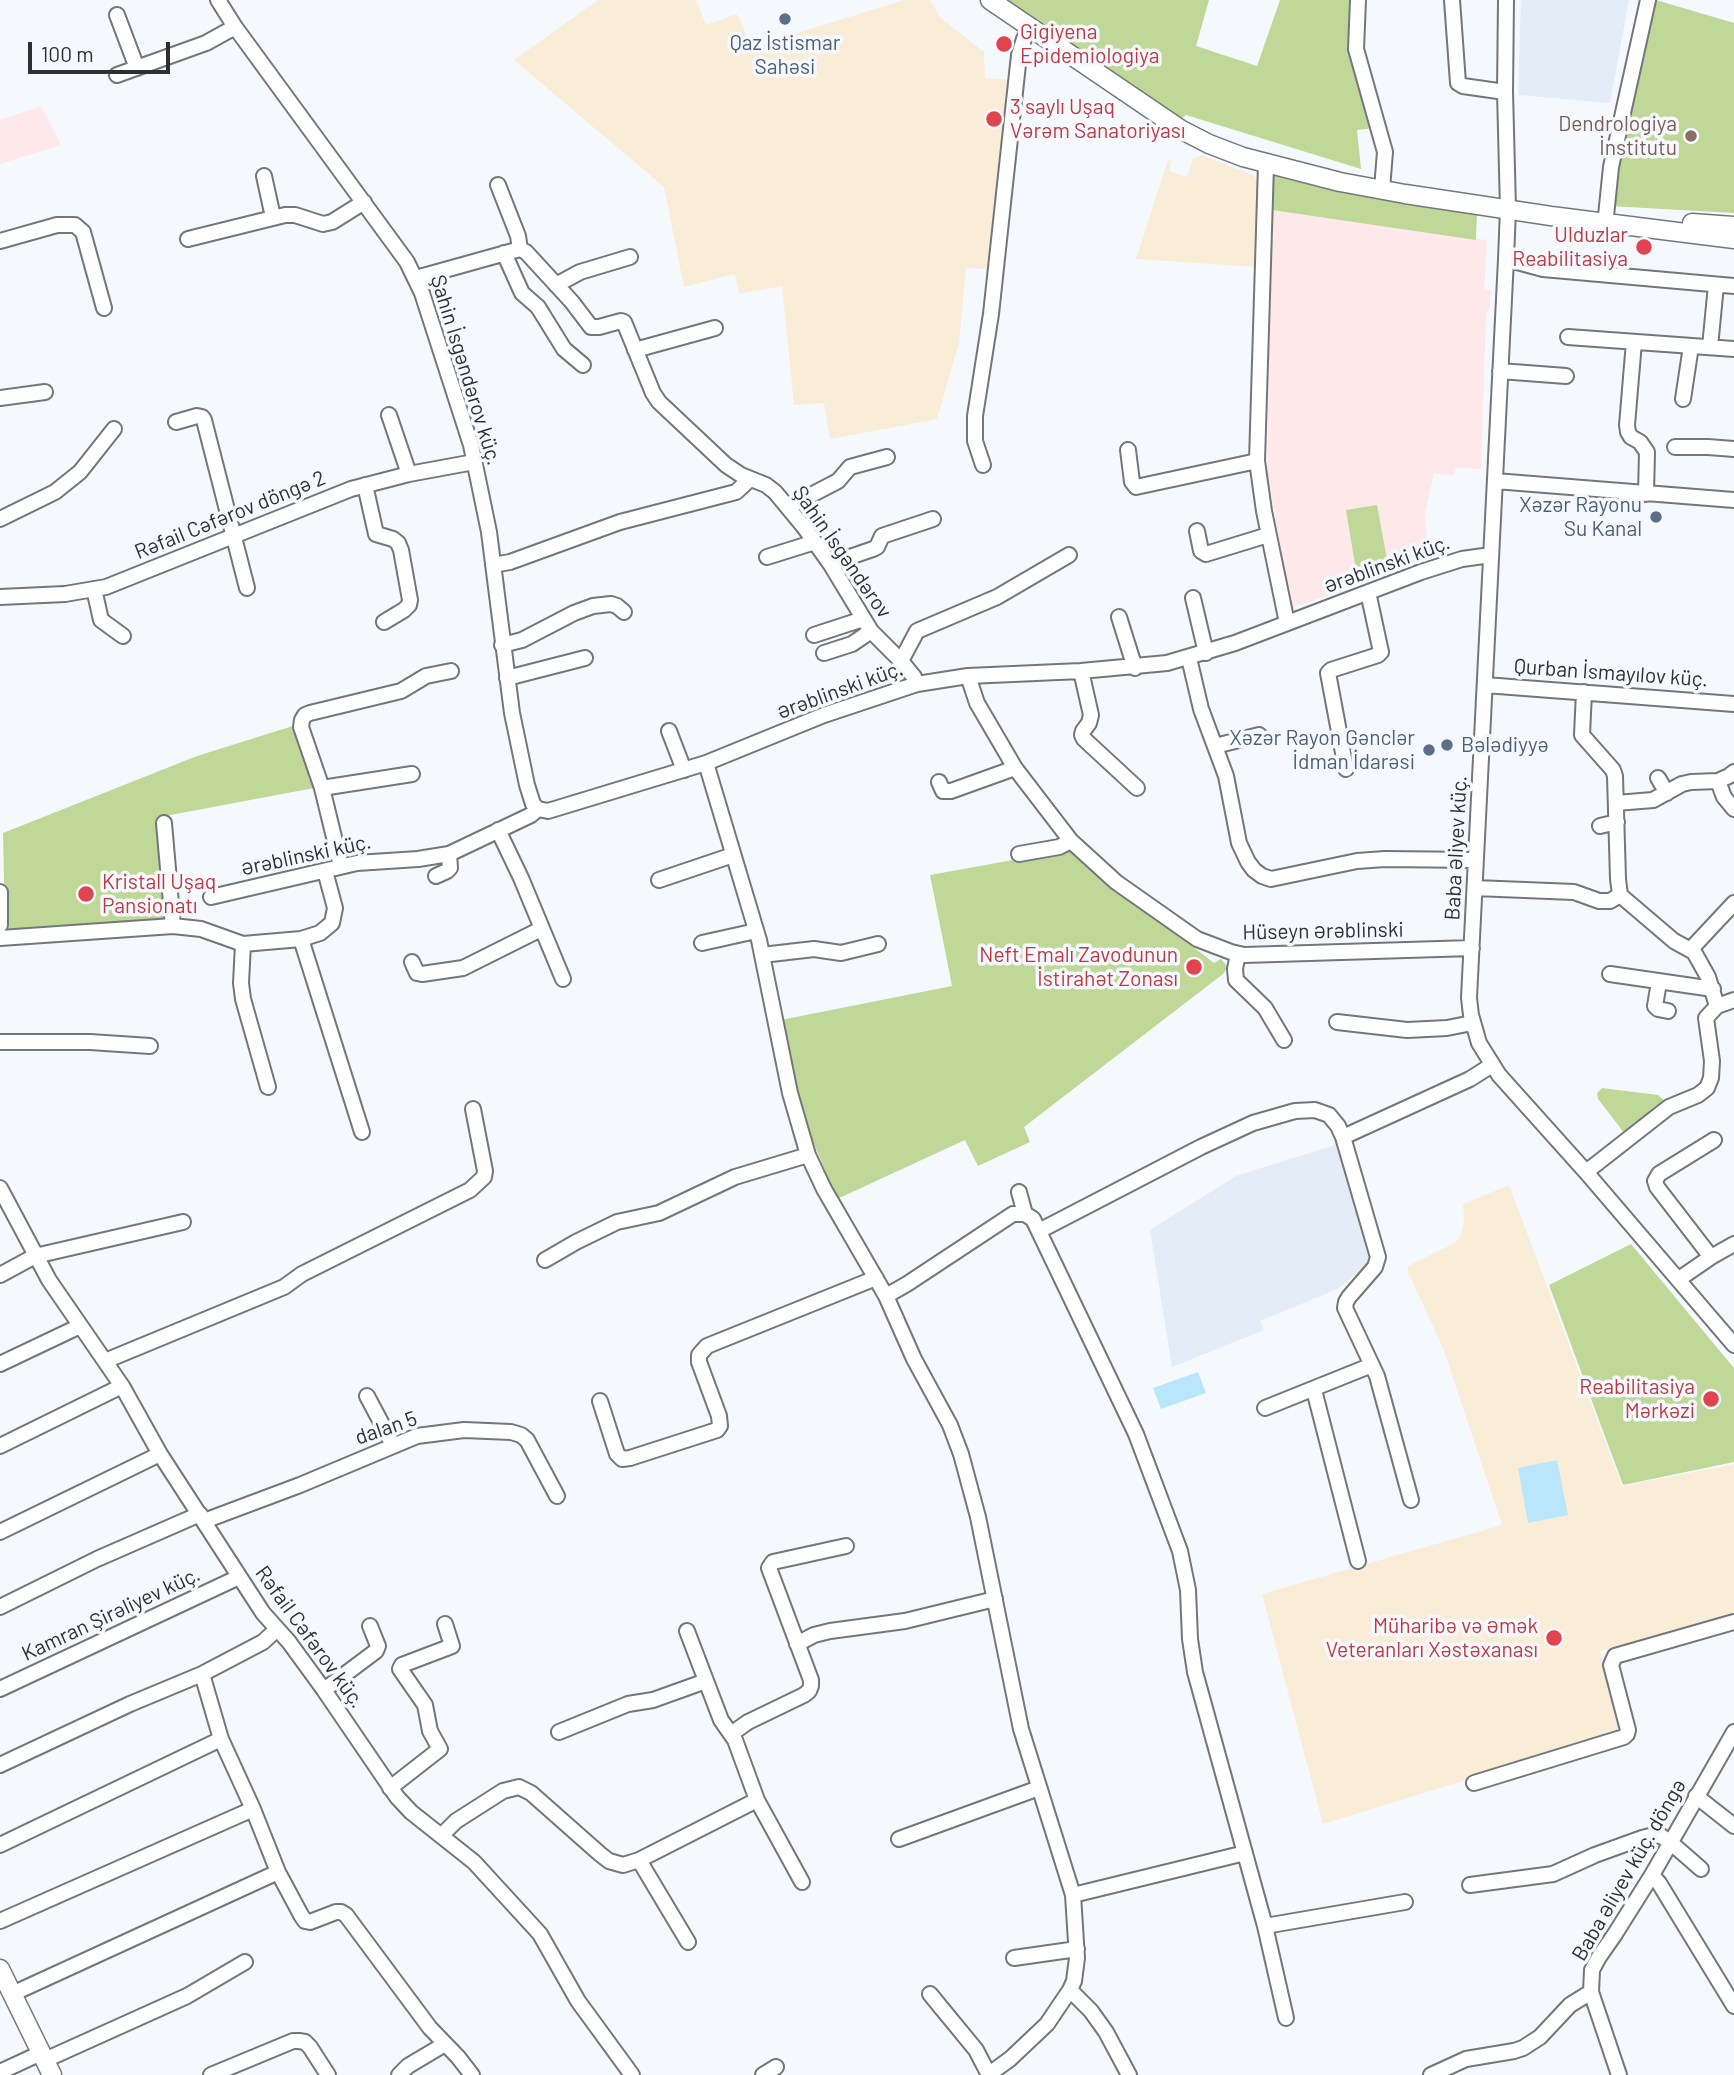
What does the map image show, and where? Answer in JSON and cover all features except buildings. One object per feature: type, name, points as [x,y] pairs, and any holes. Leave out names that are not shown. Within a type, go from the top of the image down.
[{"type":"main road","points":[[990,0],[1180,129],[1224,151],[1266,164],[1382,190],[1578,220],[1734,239]]},
{"type":"main road","points":[[1508,209],[1734,226]]},
{"type":"main road","points":[[0,1969],[46,2062]]},
{"type":"street","name":"Şahin İsgəndərov küç.","points":[[218,0],[407,262],[422,293],[465,424],[474,462],[486,517],[502,645],[520,757],[531,798],[538,809]]},
{"type":"street","points":[[1358,0],[1356,50],[1384,152],[1382,190]]},
{"type":"street","points":[[1452,0],[1458,83],[1505,92],[1506,0]]},
{"type":"street","points":[[1606,216],[1613,158],[1648,0]]},
{"type":"street","points":[[117,15],[137,68]]},
{"type":"street","points":[[117,75],[206,44],[235,27]]},
{"type":"street","points":[[983,465],[975,441],[975,416],[991,314],[1018,55],[1030,28]]},
{"type":"street","name":"Baba Əliyev küç.","points":[[1505,92],[1508,209],[1469,998],[1472,1023],[1479,1043],[1492,1065],[1516,1095],[1586,1172],[1734,1345]]},
{"type":"street","points":[[1266,164],[1257,461],[1287,623]]},
{"type":"street","points":[[264,176],[273,217]]},
{"type":"street","points":[[416,278],[520,249],[518,236],[498,185]]},
{"type":"street","points":[[188,239],[273,217],[295,215],[323,224],[338,220],[364,202]]},
{"type":"street","points":[[0,241],[57,225],[75,225],[83,232],[104,308]]},
{"type":"street","name":"Şahin İsgəndərov","points":[[520,249],[526,252],[591,327],[621,320],[624,322],[653,393],[668,413],[726,465],[766,485],[788,508],[831,565],[867,625],[901,661],[917,684]]},
{"type":"street","points":[[503,253],[522,293],[538,307],[564,349],[583,365]]},
{"type":"street","points":[[556,285],[580,272],[630,257]]},
{"type":"street","points":[[1506,259],[1543,269],[1734,286]]},
{"type":"street","points":[[1710,347],[1716,285]]},
{"type":"street","points":[[635,350],[715,328]]},
{"type":"street","points":[[1569,337],[1734,349]]},
{"type":"street","points":[[1634,342],[1627,425],[1631,438],[1640,442],[1647,452],[1646,494]]},
{"type":"street","points":[[1683,399],[1691,346]]},
{"type":"street","points":[[1500,371],[1566,376]]},
{"type":"street","points":[[0,398],[45,392]]},
{"type":"street","points":[[389,415],[408,474]]},
{"type":"street","points":[[176,422],[197,416],[204,420],[247,588]]},
{"type":"street","points":[[0,519],[55,492],[80,472],[114,429]]},
{"type":"street","points":[[1675,447],[1734,449]]},
{"type":"street","points":[[1128,450],[1132,482],[1136,488],[1257,461]]},
{"type":"street","points":[[788,508],[838,481],[850,467],[887,457]]},
{"type":"street","name":"Rəfail Cəfərov döngə 2","points":[[0,597],[65,594],[119,583],[365,485],[474,462]]},
{"type":"street","points":[[492,565],[510,562],[620,522],[736,492],[750,479]]},
{"type":"street","points":[[1495,481],[1734,500]]},
{"type":"street","points":[[365,485],[376,534],[397,543],[401,550],[410,600],[404,610],[384,622]]},
{"type":"street","points":[[831,565],[873,550],[883,536],[933,519]]},
{"type":"street","points":[[1197,531],[1201,551],[1206,554],[1269,535]]},
{"type":"street","points":[[767,557],[815,542]]},
{"type":"street","points":[[901,661],[917,631],[997,597],[1069,555]]},
{"type":"street","name":"Ərəblinski küç.","points":[[211,897],[341,866],[449,854],[531,815],[538,809],[548,811],[706,763],[846,707],[917,684],[968,676],[1081,671],[1167,663],[1206,653],[1446,564],[1491,555]]},
{"type":"street","points":[[94,589],[101,620],[123,636]]},
{"type":"street","points":[[1346,769],[1328,673],[1381,652],[1368,592]]},
{"type":"street","points":[[1193,598],[1206,653]]},
{"type":"street","points":[[502,645],[522,640],[593,606],[611,604],[624,612]]},
{"type":"street","points":[[1119,617],[1135,667]]},
{"type":"street","points":[[814,635],[867,625]]},
{"type":"street","points":[[824,653],[852,644],[867,625]]},
{"type":"street","points":[[507,678],[585,658]]},
{"type":"street","points":[[1189,658],[1201,709],[1226,776],[1240,843],[1254,870],[1271,879],[1357,861],[1476,860]]},
{"type":"street","points":[[341,866],[322,788],[301,727],[305,715],[401,691],[426,676],[451,671]]},
{"type":"street","points":[[1081,671],[1091,715],[1082,735],[1137,788]]},
{"type":"street","name":"Hüseyn Ərəblinski","points":[[968,676],[981,711],[1015,768],[1071,841],[1116,882],[1181,929],[1208,944],[1253,956],[1472,948]]},
{"type":"street","name":"Qurban İsmayılov küç.","points":[[1485,685],[1734,704]]},
{"type":"street","points":[[1584,692],[1582,735],[1613,770],[1615,776],[1620,895],[1674,941],[1691,949],[1703,965],[1717,1006]]},
{"type":"street","points":[[669,731],[684,770]]},
{"type":"street","points":[[1214,746],[1259,735]]},
{"type":"street","points":[[706,763],[756,931],[790,1093],[808,1154],[824,1189],[886,1296],[914,1359],[945,1414],[958,1445],[978,1517],[1019,1717],[1073,1895],[1077,1969],[1070,1990],[1047,2024],[989,2075],[976,2050],[930,1994]]},
{"type":"street","points":[[939,782],[943,791],[951,792],[1015,768]]},
{"type":"street","points":[[1616,803],[1653,800],[1690,782],[1718,781],[1734,772]]},
{"type":"street","points":[[322,788],[412,774]]},
{"type":"street","points":[[1658,778],[1667,793]]},
{"type":"street","points":[[1718,781],[1724,797],[1734,809]]},
{"type":"street","points":[[1600,826],[1617,822]]},
{"type":"street","points":[[164,823],[173,926]]},
{"type":"street","points":[[498,830],[563,979]]},
{"type":"street","points":[[1018,854],[1059,847],[1071,841]]},
{"type":"street","points":[[436,876],[450,868],[449,854]]},
{"type":"street","points":[[659,880],[733,855]]},
{"type":"street","points":[[0,938],[173,926],[201,929],[243,944],[300,939],[320,933],[332,923],[335,908],[325,871]]},
{"type":"street","points":[[1475,888],[1574,892],[1599,901],[1610,901],[1620,895]]},
{"type":"street","points":[[0,892],[0,925]]},
{"type":"street","points":[[1691,949],[1734,903]]},
{"type":"street","points":[[412,962],[417,973],[422,974],[463,968],[541,929]]},
{"type":"street","points":[[702,943],[756,931]]},
{"type":"street","points":[[300,939],[362,1132]]},
{"type":"street","points":[[243,944],[243,999],[268,1087]]},
{"type":"street","points":[[762,955],[814,949],[841,953],[878,944]]},
{"type":"street","points":[[1238,954],[1236,980],[1265,1008],[1284,1040]]},
{"type":"street","points":[[1610,975],[1713,989]]},
{"type":"street","points":[[1659,982],[1656,1006],[1668,1011]]},
{"type":"street","points":[[1586,1172],[1669,1107],[1698,1095],[1707,1088],[1711,1078],[1712,1061],[1706,1017],[1717,1006],[1734,1000]]},
{"type":"street","points":[[1337,1022],[1407,1030],[1447,1028],[1472,1023]]},
{"type":"street","points":[[0,1042],[90,1042],[150,1046]]},
{"type":"street","points":[[1343,1137],[1470,1079],[1492,1065]]},
{"type":"street","points":[[105,1361],[272,1293],[302,1274],[470,1189],[484,1177],[485,1171],[473,1109]]},
{"type":"street","points":[[1039,1231],[1253,1124],[1303,1110],[1324,1113],[1334,1120],[1343,1137],[1378,1257],[1375,1267],[1349,1297],[1345,1308],[1372,1365],[1411,1500]]},
{"type":"street","points":[[1711,1257],[1655,1181],[1659,1174],[1714,1140]]},
{"type":"street","points":[[545,1260],[617,1223],[659,1213],[735,1177],[808,1154]]},
{"type":"street","points":[[1019,1192],[1025,1213],[1039,1231],[1136,1434],[1174,1534],[1188,1590],[1190,1639],[1195,1672],[1265,1926],[1286,2018]]},
{"type":"street","name":"Rəfail Cəfərov küç.","points":[[1,1193],[48,1280],[122,1386],[160,1454],[263,1613],[289,1642],[404,1805],[487,1875],[534,1927],[578,2001],[632,2075]]},
{"type":"street","points":[[886,1296],[1013,1214],[1025,1213]]},
{"type":"street","points":[[0,1275],[35,1256],[183,1223]]},
{"type":"street","points":[[1679,1279],[1734,1244]]},
{"type":"street","points":[[600,1401],[617,1454],[622,1459],[718,1430],[719,1416],[699,1363],[699,1355],[707,1346],[876,1278]]},
{"type":"street","points":[[0,1364],[80,1326]]},
{"type":"street","points":[[1265,1408],[1372,1365]]},
{"type":"street","points":[[0,1446],[122,1386]]},
{"type":"street","points":[[1314,1390],[1358,1561]]},
{"type":"street","points":[[368,1396],[393,1445]]},
{"type":"street","name":"dalan 5","points":[[0,1607],[97,1559],[202,1518],[300,1485],[417,1436],[464,1430],[511,1432],[521,1435],[527,1440],[557,1496]]},
{"type":"street","points":[[0,1532],[160,1454]]},
{"type":"street","points":[[732,1734],[748,1722],[809,1691],[811,1680],[769,1568],[773,1562],[846,1546]]},
{"type":"street","name":"Kamran Şirəliyev küç.","points":[[0,1689],[239,1577]]},
{"type":"street","points":[[797,1644],[814,1635],[830,1631],[905,1621],[995,1599]]},
{"type":"street","points":[[1474,1783],[1624,1737],[1628,1730],[1611,1665],[1615,1656],[1734,1622]]},
{"type":"street","points":[[390,1788],[440,1749],[430,1731],[423,1701],[400,1669],[402,1665],[452,1646],[445,1624]]},
{"type":"street","points":[[324,1690],[376,1651],[377,1640],[370,1626]]},
{"type":"street","points":[[0,1765],[130,1704],[202,1674],[263,1642],[276,1630]]},
{"type":"street","points":[[687,1631],[721,1720],[732,1734],[757,1800],[802,1882]]},
{"type":"street","points":[[202,1674],[221,1739],[253,1808],[278,1872],[305,1921],[316,1921],[335,1912],[346,1915],[430,2028],[472,2075]]},
{"type":"street","points":[[559,1732],[628,1704],[653,1700],[706,1681]]},
{"type":"street","name":"Baba Əliyev küç. döngə","points":[[1619,2075],[1591,1992],[1594,1964],[1651,1875],[1734,1732]]},
{"type":"street","points":[[0,1845],[221,1739]]},
{"type":"street","points":[[442,1835],[456,1821],[503,1791],[519,1787],[531,1793],[610,1861],[623,1865],[639,1860],[757,1800]]},
{"type":"street","points":[[899,1839],[1039,1788]]},
{"type":"street","points":[[1696,1796],[1734,1826]]},
{"type":"street","points":[[0,1922],[253,1808]]},
{"type":"street","points":[[1470,1885],[1553,1874],[1642,1838],[1661,1836],[1701,1869]]},
{"type":"street","points":[[1073,1895],[1245,1853]]},
{"type":"street","points":[[639,1860],[688,1942]]},
{"type":"street","points":[[12,1994],[278,1872]]},
{"type":"street","points":[[1651,1875],[1659,1883],[1734,2006]]},
{"type":"street","points":[[1265,1926],[1405,1902]]},
{"type":"street","points":[[1014,1958],[1077,1950]]},
{"type":"street","points":[[0,2072],[46,2062],[187,1996],[245,1962]]},
{"type":"street","points":[[1070,1990],[1091,2011],[1106,2032],[1129,2075]]},
{"type":"street","points":[[1431,2075],[1466,2059],[1523,2048],[1540,2037],[1570,2005],[1591,1992]]},
{"type":"street","points":[[219,2073],[293,2041],[299,2041],[310,2047],[328,2075]]},
{"type":"street","points":[[399,2075],[408,2066],[445,2044]]},
{"type":"shaded area","points":[[598,0],[696,0],[706,25],[737,14],[752,47],[904,0],[930,0],[941,18],[984,52],[985,78],[1012,80],[989,269],[966,268],[959,343],[937,419],[830,439],[824,403],[794,405],[782,286],[739,294],[735,274],[684,287],[664,187],[514,60]]},
{"type":"shaded area","points":[[1521,0],[1629,0],[1610,103],[1518,95]]},
{"type":"shaded area","points":[[41,106],[61,145],[0,164],[0,120]]},
{"type":"shaded area","points":[[1201,155],[1254,175],[1259,186],[1256,267],[1136,259],[1168,160],[1172,161],[1169,171],[1187,177],[1193,159]]},
{"type":"shaded area","points":[[1272,210],[1487,240],[1484,290],[1491,291],[1490,309],[1486,313],[1481,469],[1455,468],[1454,475],[1434,474],[1425,513],[1428,559],[1292,608],[1267,470]]},
{"type":"shaded area","points":[[1338,1144],[1373,1250],[1372,1263],[1337,1289],[1260,1321],[1264,1330],[1172,1367],[1150,1230],[1236,1176]]},
{"type":"shaded area","points":[[1509,1185],[1622,1486],[1734,1464],[1734,1614],[1600,1651],[1622,1732],[1323,1824],[1262,1594],[1502,1525],[1444,1350],[1408,1272],[1408,1266],[1455,1243],[1461,1235],[1463,1204]]},
{"type":"green space","points":[[1007,0],[1209,0],[1196,46],[1257,66],[1280,0],[1351,0],[1352,52],[1375,128],[1357,130],[1361,169],[1186,115],[1180,119]]},
{"type":"green space","points":[[1656,0],[1734,23],[1734,213],[1610,206]]},
{"type":"green space","points":[[1272,174],[1477,213],[1476,240],[1272,210]]},
{"type":"green space","points":[[1377,505],[1388,565],[1356,570],[1346,510]]},
{"type":"green space","points":[[296,725],[314,788],[160,817],[168,920],[5,933],[3,833],[197,756]]},
{"type":"green space","points":[[1068,850],[1214,963],[1221,959],[1228,967],[1223,974],[1024,1127],[1030,1142],[978,1166],[965,1140],[837,1199],[805,1122],[795,1089],[781,1020],[952,986],[930,875]]},
{"type":"green space","points":[[1602,1088],[1658,1095],[1665,1101],[1663,1106],[1625,1134],[1598,1099],[1597,1093]]},
{"type":"green space","points":[[1631,1244],[1734,1368],[1734,1462],[1623,1485],[1549,1285]]},
{"type":"water","points":[[1198,1372],[1206,1393],[1161,1409],[1153,1388]]},
{"type":"water","points":[[1557,1460],[1568,1515],[1528,1523],[1518,1468]]},
{"type":"place","name":"Qaz İstismar Sahəsi","points":[[785,19]]},
{"type":"place","name":"Gigiyena Epidemiologiya","points":[[1004,44]]},
{"type":"place","name":"3 saylı Uşaq Vərəm Sanatoriyası","points":[[994,119]]},
{"type":"place","name":"Dendrologiya İnstitutu","points":[[1691,136]]},
{"type":"place","name":"Ulduzlar Reabilitasiya","points":[[1644,247]]},
{"type":"place","name":"Xəzər Rayonu Su Kanal","points":[[1656,517]]},
{"type":"place","name":"Bələdiyyə","points":[[1447,745]]},
{"type":"place","name":"Xəzər Rayon Gənclər İdman İdarəsi","points":[[1429,750]]},
{"type":"place","name":"Kristall Uşaq Pansionatı","points":[[86,894]]},
{"type":"place","name":"Neft Emalı Zavodunun İstirahət Zonası","points":[[1194,967]]},
{"type":"place","name":"Reabilitasiya Mərkəzi","points":[[1711,1399]]},
{"type":"place","name":"Müharibə və Əmək Veteranları Xəstəxanası","points":[[1554,1638]]}]
